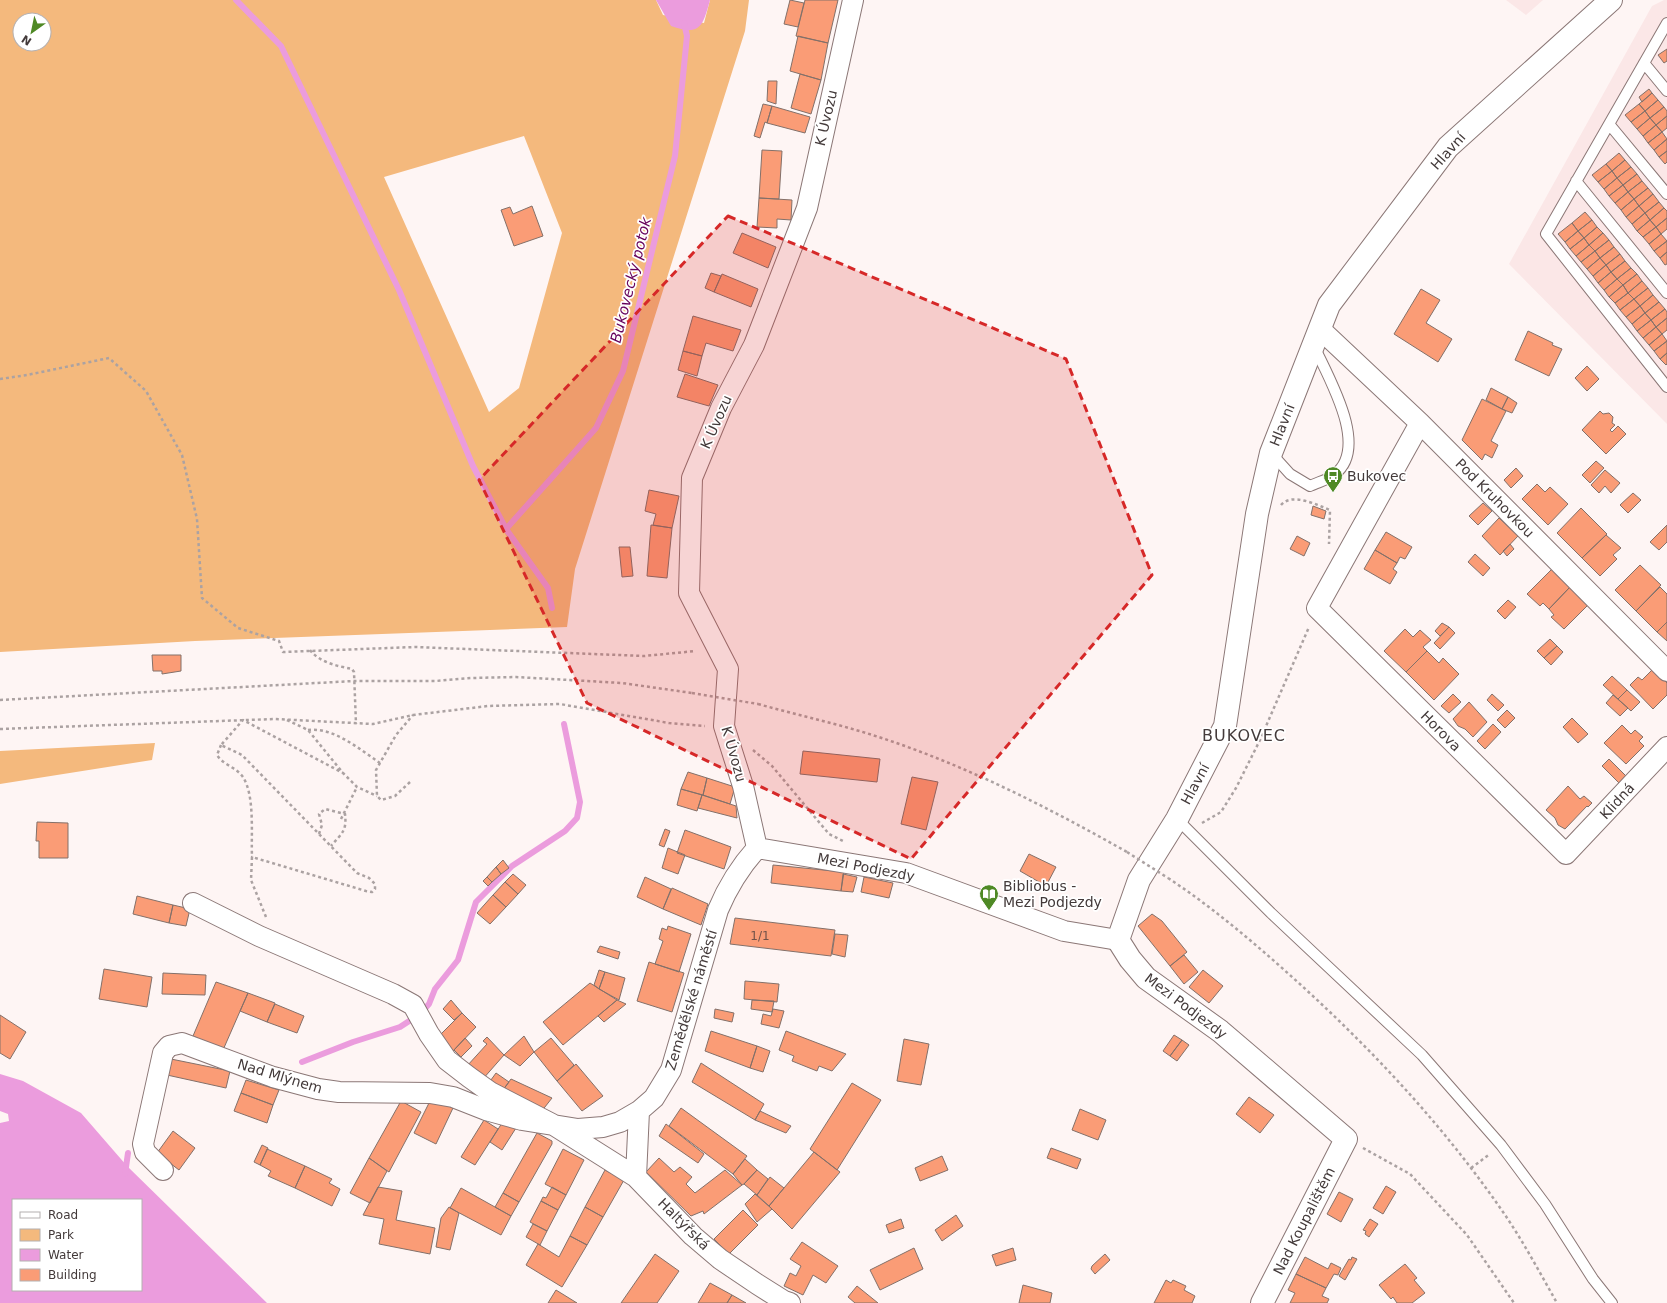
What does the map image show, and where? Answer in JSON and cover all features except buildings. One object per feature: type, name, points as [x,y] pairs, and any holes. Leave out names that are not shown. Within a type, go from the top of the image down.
[{"type":"street","name":"K Úvozu","points":[[757,848],[743,786],[724,726],[728,669],[689,593],[692,478],[721,408],[754,345],[806,208],[853,0]]},
{"type":"street","name":"Hlavní","points":[[1118,940],[1139,880],[1181,823],[1225,726],[1257,514],[1271,453],[1329,305],[1448,147],[1611,0]]},
{"type":"street","name":"Pod Kruhovkou","points":[[1316,337],[1420,423],[1667,671]]},
{"type":"street","points":[[1317,608],[1420,423]]},
{"type":"street","name":"Horova","points":[[1317,608],[1566,854]]},
{"type":"street","name":"Klidná","points":[[1566,854],[1667,748]]},
{"type":"street","name":"Mezi Podjezdy","points":[[757,848],[906,872],[1064,930],[1118,940],[1130,959],[1146,978],[1220,1031],[1346,1139]]},
{"type":"street","name":"Zemědělské náměstí","points":[[552,1124],[578,1129],[603,1127],[620,1122],[639,1111],[654,1098],[671,1070],[718,910],[727,887],[741,866],[757,848]]},
{"type":"street","points":[[193,903],[259,936],[393,994],[413,1006],[447,1060],[490,1092],[552,1124]]},
{"type":"street","name":"Nad Mlýnem","points":[[163,1170],[145,1152],[143,1144],[163,1053],[169,1046],[182,1043],[273,1077],[318,1089],[340,1092],[430,1093],[453,1097],[486,1110],[522,1120],[552,1124]]},
{"type":"street","points":[[636,1177],[639,1111]]},
{"type":"street","name":"Haltýřská","points":[[552,1124],[636,1177],[693,1236],[720,1259],[786,1302]]},
{"type":"street","name":"Nad Koupalištěm","points":[[1262,1303],[1346,1139]]},
{"type":"lane","points":[[1667,23],[1546,234],[1667,387]]},
{"type":"lane","points":[[1644,62],[1667,91]]},
{"type":"lane","points":[[1609,124],[1667,194]]},
{"type":"lane","points":[[1576,181],[1667,292]]},
{"type":"lane","points":[[1271,453],[1290,474],[1310,486],[1336,474],[1346,459],[1350,446],[1348,432],[1339,401],[1316,337]]},
{"type":"lane","points":[[1181,823],[1271,913],[1422,1055],[1501,1145],[1545,1204],[1593,1279],[1612,1303]]},
{"type":"path","points":[[0,379],[109,358],[146,391],[182,455],[197,519],[202,598],[238,628],[279,641],[283,652],[415,647],[644,656],[699,651],[714,641]]},
{"type":"path","points":[[1278,508],[1282,503],[1299,499],[1330,510],[1329,546],[1340,567]]},
{"type":"path","points":[[1181,823],[1204,822],[1221,812],[1236,788],[1260,740],[1317,608]]},
{"type":"path","points":[[310,650],[315,657],[321,660],[352,669],[356,724]]},
{"type":"path","points":[[0,700],[354,681],[436,681],[516,676],[622,682],[758,704],[866,734],[950,765],[1049,810],[1127,852],[1168,878],[1214,911],[1252,942],[1352,1032],[1421,1107],[1471,1168],[1504,1213],[1557,1303]]},
{"type":"path","points":[[0,729],[285,719],[373,724],[412,715],[488,706],[560,704],[669,722],[724,726]]},
{"type":"path","points":[[377,796],[376,770],[396,735],[412,715]]},
{"type":"path","points":[[285,719],[308,730],[343,773],[357,787],[377,796],[382,800],[395,796],[410,782]]},
{"type":"path","points":[[243,720],[221,745],[217,755],[220,759],[235,768],[243,777],[248,790],[252,857],[251,880],[266,917],[259,936]]},
{"type":"path","points":[[243,720],[343,773]]},
{"type":"path","points":[[308,730],[318,729],[334,734],[380,763]]},
{"type":"path","points":[[221,745],[242,755],[357,873],[369,878],[376,884],[375,890],[372,892],[366,891],[252,857]]},
{"type":"path","points":[[748,746],[772,766],[829,834],[850,845]]},
{"type":"path","points":[[341,819],[345,814],[357,787]]},
{"type":"path","points":[[319,834],[322,825],[319,814],[322,810],[325,809],[345,814]]},
{"type":"path","points":[[331,846],[346,826],[345,814]]},
{"type":"path","points":[[1346,1139],[1410,1174],[1467,1236],[1514,1303]]},
{"type":"path","points":[[1471,1168],[1501,1145]]},
{"type":"highlighted area","points":[[728,216],[1066,359],[1152,575],[911,859],[587,703],[479,480]]},
{"type":"shaded area","points":[[1506,0],[1543,0],[1526,15]]},
{"type":"shaded area","points":[[1667,0],[1667,424],[1509,264],[1652,6]]},
{"type":"green space","points":[[0,0],[656,0],[663,15],[704,23],[710,0],[749,0],[745,31],[575,569],[567,627],[195,641],[0,652]],"holes":[[[524,136],[562,233],[519,388],[489,412],[384,177]]]},
{"type":"green space","points":[[155,743],[152,760],[0,784],[0,751]]},
{"type":"water","points":[[656,0],[710,0],[702,22],[695,29],[689,30],[671,26]]},
{"type":"water","points":[[0,1074],[23,1081],[81,1113],[127,1166],[267,1303],[0,1303],[0,1123],[9,1121],[8,1114],[0,1111]]},
{"type":"waterway","points":[[236,0],[281,46],[399,290],[473,466],[506,529],[548,588],[552,608]]},
{"type":"waterway","name":"Bukovecký potok","points":[[506,529],[596,428],[623,371],[675,156],[687,36],[684,23]]},
{"type":"waterway","points":[[302,1062],[353,1042],[400,1027],[420,1014],[429,1004],[435,989],[458,960],[476,902],[512,866],[565,831],[577,818],[580,802],[564,724]]},
{"type":"waterway","points":[[125,1174],[128,1153]]},
{"type":"place","name":"Bukovec","points":[[1333,493]]},
{"type":"place","name":"Bibliobus - Mezi Podjezdy","points":[[989,911]]},
{"type":"district","name":"BUKOVEC","points":[[1244,735]]}]
